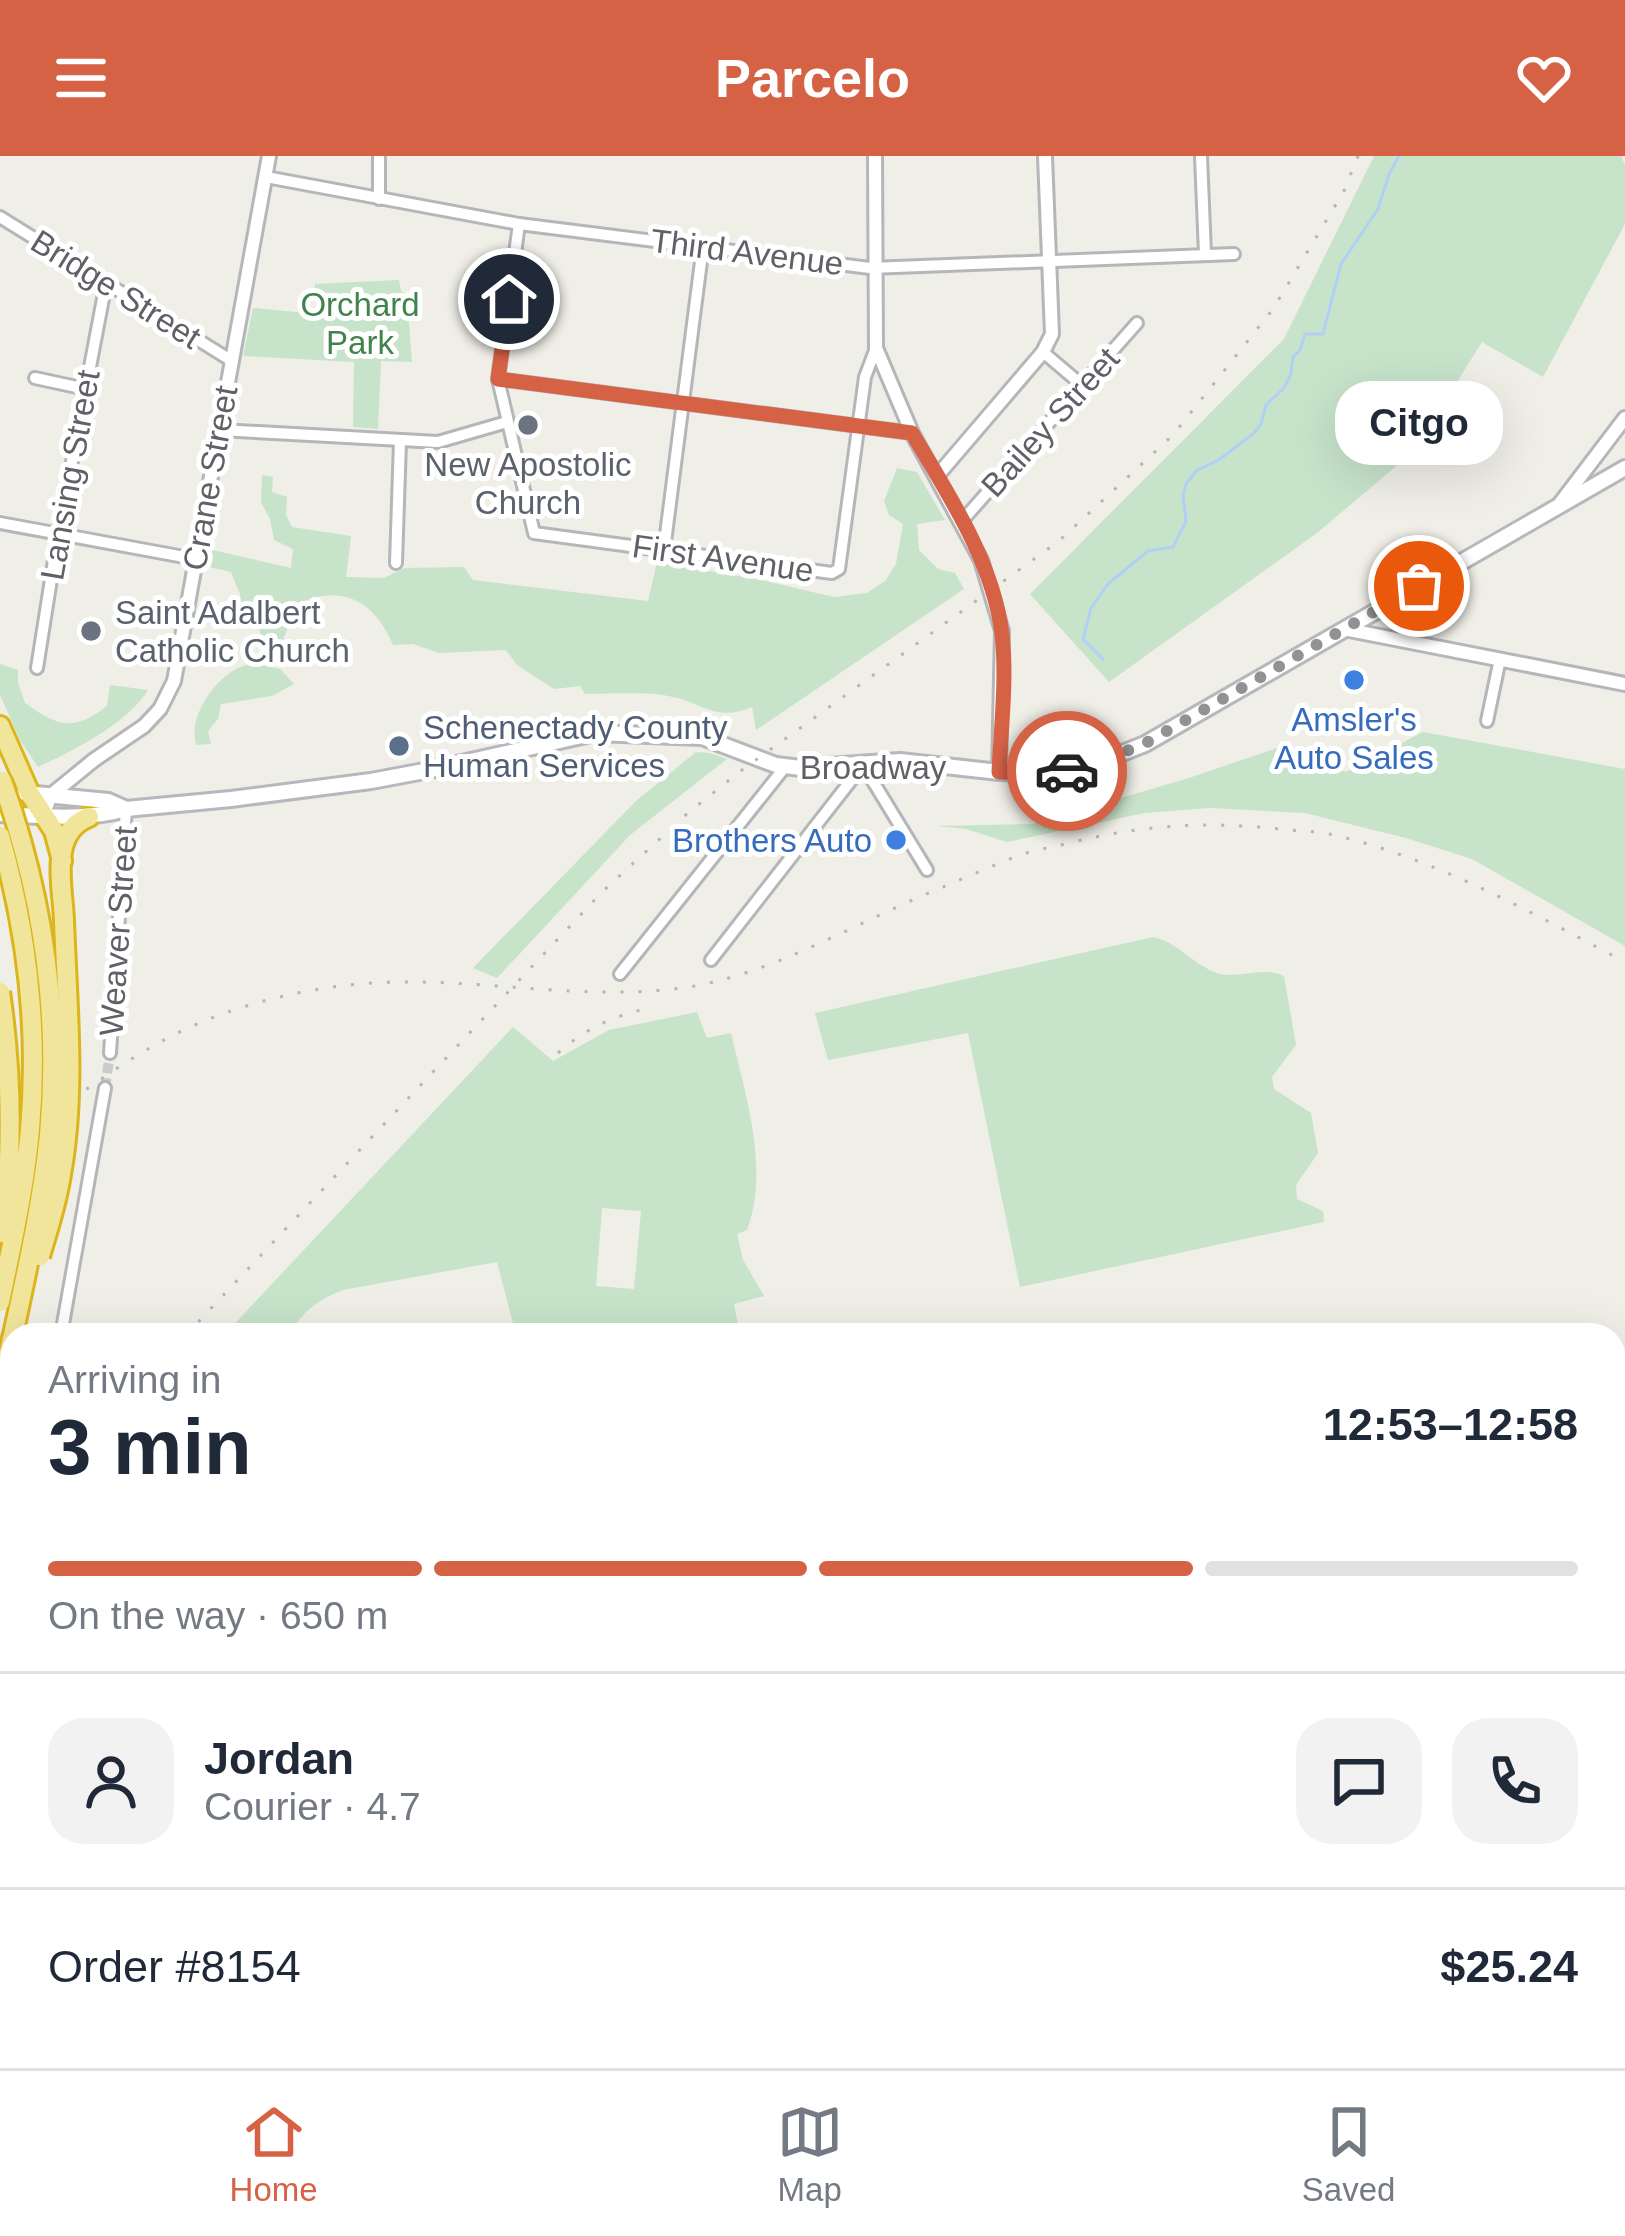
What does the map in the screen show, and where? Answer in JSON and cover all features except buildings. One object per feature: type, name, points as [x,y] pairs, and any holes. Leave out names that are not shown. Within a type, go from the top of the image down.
[{"type":"highway","points":[[0,727],[29,794],[54,831],[62,861]]},
{"type":"highway","points":[[1,783],[25,855],[42,930],[52,1041],[46,1158],[16,1323]]},
{"type":"highway","points":[[18,1323],[64,1159],[69,1084],[62,846],[73,825],[88,817]]},
{"type":"highway","points":[[0,836],[26,957],[33,1068],[24,1181],[0,1302]]},
{"type":"highway","points":[[0,992],[11,1099],[10,1166],[0,1257]]},
{"type":"main road","name":"Broadway","points":[[0,814],[88,817],[366,782],[595,733],[702,737],[785,767],[900,760],[999,772],[1072,770],[1144,744],[1625,468]]},
{"type":"main road","name":"Broadway","points":[[1,783],[29,794],[107,801],[126,809]]},
{"type":"street","name":"Crane Street","points":[[51,795],[144,726],[160,709],[174,681],[269,156]]},
{"type":"street","points":[[379,156],[379,199]]},
{"type":"street","points":[[858,426],[865,377],[876,348],[875,156]]},
{"type":"street","points":[[937,476],[1043,352],[1052,334],[1045,156]]},
{"type":"street","points":[[1201,156],[1205,254]]},
{"type":"street","name":"Third Avenue","points":[[266,177],[519,224],[878,268],[1234,254]]},
{"type":"street","name":"Bridge Street","points":[[0,217],[232,361]]},
{"type":"street","points":[[220,430],[438,442],[507,422],[498,379],[519,224]]},
{"type":"street","points":[[664,550],[703,246]]},
{"type":"street","name":"Lansing Street","points":[[37,668],[106,283]]},
{"type":"street","name":"Bailey Street","points":[[962,521],[1137,323]]},
{"type":"street","points":[[876,348],[912,433],[981,560],[1002,632],[999,772]]},
{"type":"street","points":[[1043,352],[1083,386]]},
{"type":"street","points":[[35,378],[86,389]]},
{"type":"street","points":[[498,379],[912,433]]},
{"type":"street","points":[[1557,507],[1625,418]]},
{"type":"street","name":"First Avenue","points":[[507,422],[534,533],[832,572],[839,569],[858,426]]},
{"type":"street","points":[[396,563],[400,441]]},
{"type":"street","points":[[0,524],[195,559]]},
{"type":"street","points":[[1344,629],[1625,684]]},
{"type":"street","points":[[1486,721],[1500,659]]},
{"type":"street","points":[[711,960],[863,765],[927,870]]},
{"type":"street","points":[[620,974],[785,767]]},
{"type":"street","points":[[44,816],[51,795]]},
{"type":"street","name":"Weaver Street","points":[[110,1053],[126,809]]},
{"type":"street","points":[[63,1323],[105,1088]]},
{"type":"green space","points":[[1374,156],[1621,156],[1625,224],[1543,377],[1482,342],[1413,452],[1317,533],[1109,682],[1030,594],[1284,339]]},
{"type":"green space","name":"Orchard Park","points":[[399,280],[407,296],[412,362],[381,361],[378,429],[353,427],[354,362],[243,356],[253,308],[317,314],[315,284]]},
{"type":"green space","points":[[897,468],[917,472],[945,520],[917,524],[919,550],[938,569],[955,573],[964,589],[756,730],[752,707],[716,712],[662,695],[585,694],[580,686],[554,689],[517,665],[506,650],[439,653],[413,644],[393,645],[367,607],[342,596],[297,604],[280,659],[265,655],[259,628],[241,611],[231,572],[205,566],[208,549],[291,568],[293,549],[274,540],[261,502],[262,475],[273,477],[272,492],[287,497],[286,515],[292,527],[351,536],[346,577],[384,578],[404,568],[464,567],[473,580],[648,601],[657,562],[834,597],[867,593],[885,581],[896,564],[903,524],[889,515],[884,501]]},
{"type":"green space","points":[[254,663],[280,669],[294,684],[272,696],[221,704],[218,719],[208,731],[211,744],[196,745],[195,725],[209,694],[234,670]]},
{"type":"green space","points":[[0,664],[18,670],[25,703],[66,723],[85,720],[107,706],[110,685],[148,690],[114,725],[38,767],[0,695]]},
{"type":"green space","points":[[1423,732],[1625,769],[1625,946],[1472,859],[1305,813],[1210,808],[1145,813],[1007,842],[937,826],[1033,824],[1277,748],[1346,772]]},
{"type":"green space","points":[[696,752],[727,759],[630,835],[497,978],[473,968],[637,800]]},
{"type":"green space","points":[[1153,937],[1214,972],[1284,976],[1296,1045],[1272,1077],[1274,1089],[1311,1113],[1318,1153],[1296,1185],[1297,1199],[1323,1211],[1324,1222],[1020,1287],[968,1033],[828,1060],[815,1013]]},
{"type":"green space","points":[[697,1012],[707,1038],[731,1033],[756,1157],[753,1206],[747,1230],[737,1234],[743,1260],[764,1296],[734,1304],[738,1323],[513,1323],[497,1262],[343,1290],[312,1307],[297,1323],[235,1323],[513,1027],[553,1061],[609,1030]],"holes":[[[602,1208],[641,1211],[634,1289],[596,1286]]]},
{"type":"waterway","points":[[1103,659],[1083,639],[1091,608],[1108,584],[1148,551],[1173,547],[1186,521],[1186,484],[1196,471],[1253,434],[1266,405],[1284,388],[1305,334],[1323,334],[1341,264],[1378,209],[1399,156]]},
{"type":"tunnel","points":[[105,1088],[110,1053]]},
{"type":"railway","points":[[197,1323],[602,892],[689,812],[1059,541],[1173,435],[1273,309],[1344,191],[1358,156]]},
{"type":"railway","points":[[0,1154],[142,1052],[192,1026],[252,1004],[379,983],[613,992],[715,982],[812,947],[1020,855],[1151,828],[1253,827],[1328,834],[1372,845],[1483,889],[1625,962]]},
{"type":"railway","points":[[558,1053],[600,1024],[649,1008]]},
{"type":"way so far","points":[[1067,771],[1144,744],[1419,586]]},
{"type":"place","name":"New Apostolic Church","points":[[528,425]]},
{"type":"place","name":"Citgo","points":[[1419,586]]},
{"type":"place","name":"Saint Adalbert Catholic Church","points":[[91,631]]},
{"type":"place","name":"Amsler's Auto Sales","points":[[1354,680]]},
{"type":"place","name":"Schenectady County Human Services","points":[[399,746]]},
{"type":"place","name":"Brothers Auto","points":[[896,840]]},
{"type":"route","points":[[509,299],[498,379],[912,433],[981,560],[998,612],[1003,656],[999,772],[1067,771]]}]
